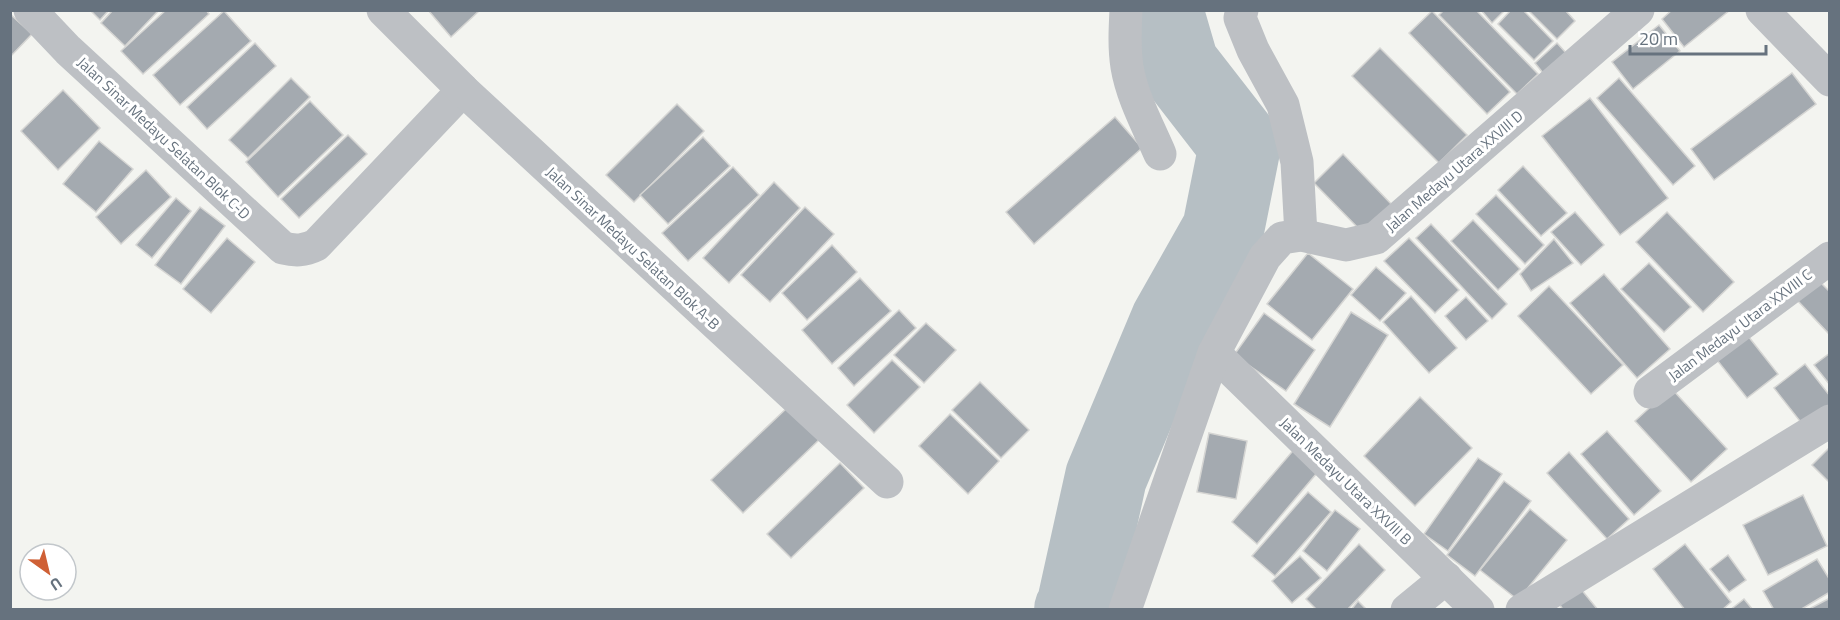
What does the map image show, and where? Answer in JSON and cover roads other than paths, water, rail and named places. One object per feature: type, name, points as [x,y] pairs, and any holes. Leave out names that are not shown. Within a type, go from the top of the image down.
[{"type":"street","name":"Jalan Sinar Medayu Selatan Blok C-D","points":[[30,10],[68,50],[282,248],[307,250],[316,245],[463,90]]},
{"type":"street","name":"Jalan Sinar Medayu Selatan Blok A-B","points":[[383,10],[463,90],[887,482]]},
{"type":"street","points":[[1126,10],[1124,43],[1127,68],[1135,97],[1160,154]]},
{"type":"street","points":[[1125,609],[1214,353],[1265,257],[1282,238],[1301,235],[1297,162],[1283,105],[1240,18],[1242,10]]},
{"type":"street","name":"Jalan Medayu Utara XXVIII D","points":[[1301,235],[1346,245],[1376,238],[1638,10]]},
{"type":"street","points":[[1762,10],[1830,80]]},
{"type":"street","name":"Jalan Medayu Utara XXVIII C","points":[[1650,392],[1830,258]]},
{"type":"street","name":"Jalan Medayu Utara XXVIII B","points":[[1214,353],[1478,609]]},
{"type":"street","points":[[1522,609],[1830,422]]},
{"type":"street","points":[[1407,609],[1446,578]]},
{"type":"waterway","points":[[1075,610],[1106,477],[1171,322],[1223,230],[1240,145],[1178,65],[1162,10]]}]
